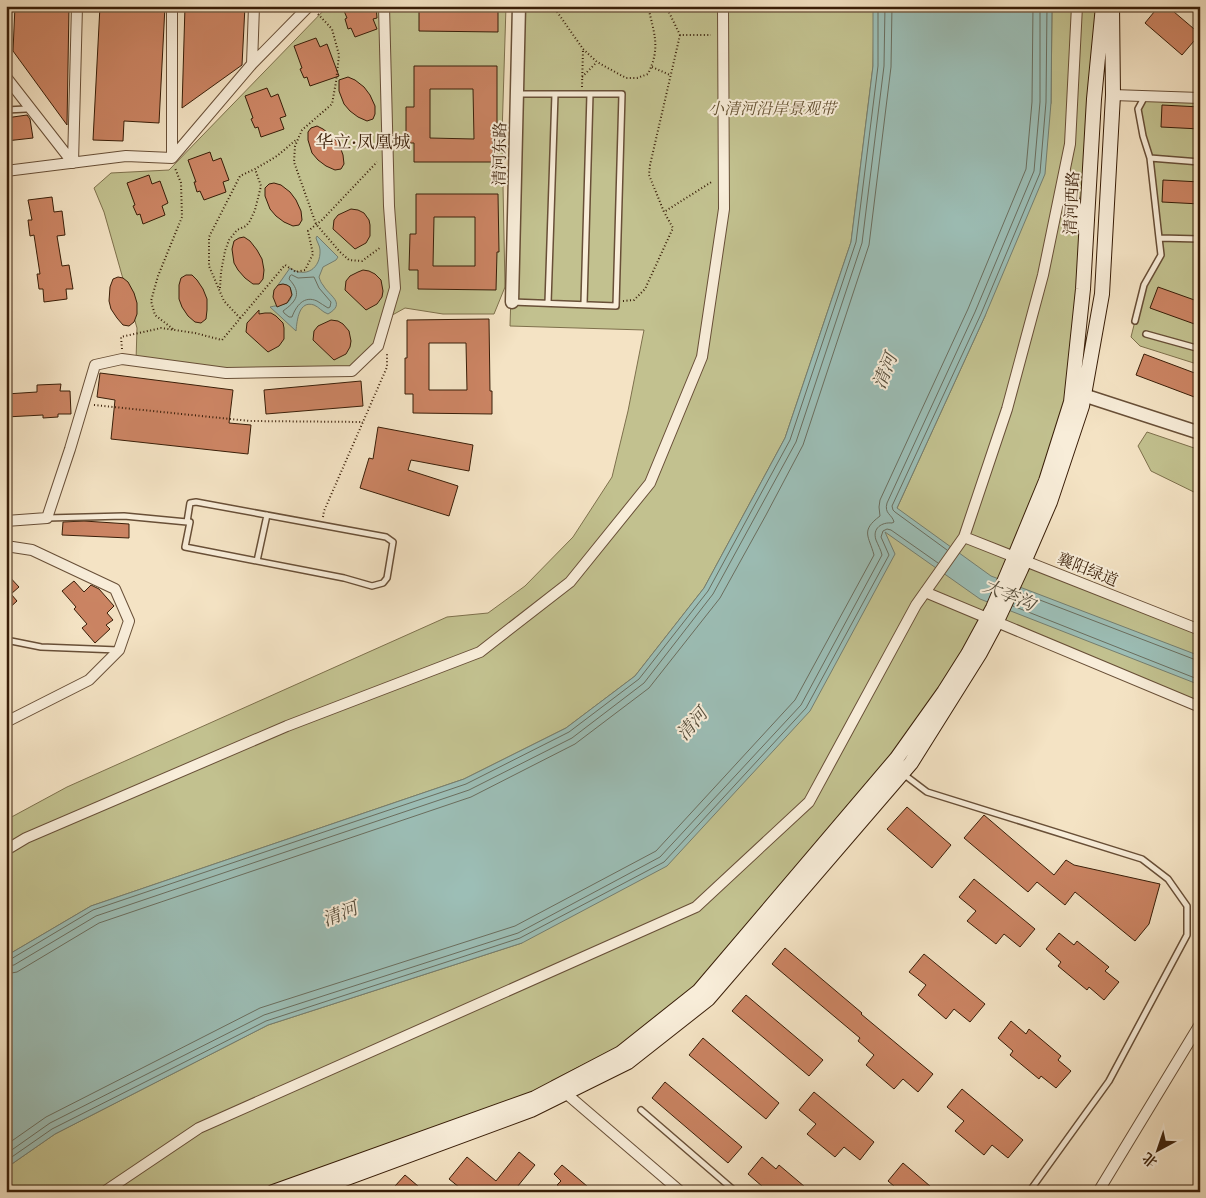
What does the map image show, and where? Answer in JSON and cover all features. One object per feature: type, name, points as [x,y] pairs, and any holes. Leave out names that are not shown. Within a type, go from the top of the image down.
[{"type":"main road","name":"清河西路","points":[[1076,396],[1094,99],[1103,6]]},
{"type":"main road","points":[[273,1192],[561,1090],[628,1062],[708,999],[911,763],[980,653],[1018,563],[1076,396],[1102,294],[1112,95],[1112,6]]},
{"type":"main road","points":[[309,1192],[531,1110],[622,1053],[699,991],[898,758],[994,616]]},
{"type":"street","points":[[73,163],[77,6]]},
{"type":"street","points":[[172,6],[172,158]]},
{"type":"street","points":[[252,64],[254,6]]},
{"type":"street","points":[[6,521],[47,518],[70,449],[94,365],[122,359],[226,373],[352,371],[378,346],[395,288],[389,206],[384,6]]},
{"type":"street","name":"清河东路","points":[[512,302],[519,6]]},
{"type":"street","points":[[6,850],[26,838],[287,726],[480,652],[570,582],[650,483],[702,357],[724,209],[723,6]]},
{"type":"street","points":[[104,1192],[199,1128],[696,908],[809,802],[916,605],[962,541],[1007,410],[1043,276],[1070,144],[1077,6]]},
{"type":"street","points":[[172,158],[252,64],[312,9]]},
{"type":"street","points":[[6,77],[73,163]]},
{"type":"street","points":[[1112,95],[1200,98]]},
{"type":"street","points":[[6,171],[126,156],[172,158]]},
{"type":"street","points":[[1065,170],[1086,237]]},
{"type":"street","points":[[1076,396],[1200,433]]},
{"type":"street","name":"襄阳绿道","points":[[962,541],[1200,630]]},
{"type":"street","points":[[6,546],[32,550],[115,589],[129,621],[119,650],[88,680],[6,722]]},
{"type":"street","points":[[926,590],[994,616],[1200,707]]},
{"type":"street","points":[[1098,1192],[1200,1024]]},
{"type":"street","points":[[561,1090],[681,1192]]},
{"type":"lane","points":[[512,302],[616,306],[622,94],[517,94]]},
{"type":"lane","points":[[548,303],[555,94]]},
{"type":"lane","points":[[584,304],[590,94]]},
{"type":"lane","points":[[1135,321],[1144,285],[1161,256],[1150,158],[1142,136],[1138,108],[1146,96]]},
{"type":"lane","points":[[6,110],[26,109]]},
{"type":"lane","points":[[1150,158],[1200,162]]},
{"type":"lane","points":[[1159,238],[1200,239]]},
{"type":"lane","points":[[1146,334],[1200,349]]},
{"type":"lane","points":[[47,518],[124,516],[187,522],[190,522],[185,547],[344,578],[372,586],[383,584],[387,578],[393,542],[386,537],[196,502],[190,503],[187,522]]},
{"type":"lane","points":[[257,561],[266,515]]},
{"type":"lane","points":[[6,640],[41,647],[119,650]]},
{"type":"lane","points":[[902,773],[927,792],[1142,859],[1168,879],[1187,906],[1187,935],[1109,1082],[1029,1192]]},
{"type":"lane","points":[[641,1110],[736,1192]]},
{"type":"path","points":[[553,6],[583,49],[597,62],[626,78],[637,78],[648,74],[654,62],[656,44],[648,6]]},
{"type":"path","points":[[616,301],[634,300],[645,289],[673,228],[664,212],[650,175],[650,165],[680,35],[666,6]]},
{"type":"path","points":[[312,9],[332,29],[339,55],[336,82],[332,104],[302,130],[295,146],[294,162],[316,224],[349,260],[362,261],[392,240]]},
{"type":"path","points":[[680,35],[724,36]]},
{"type":"path","points":[[582,94],[583,49]]},
{"type":"path","points":[[582,77],[597,62]]},
{"type":"path","points":[[652,67],[671,76]]},
{"type":"path","points":[[240,318],[224,301],[209,266],[209,237],[240,176],[256,170],[299,138]]},
{"type":"path","points":[[122,359],[121,337],[161,328],[195,333],[222,340],[285,265],[296,272],[305,270],[313,254],[308,230],[322,220],[387,151]]},
{"type":"path","points":[[172,158],[181,183],[182,216],[158,276],[151,301],[155,315],[175,330]]},
{"type":"path","points":[[220,290],[224,251],[229,240],[250,221],[255,210],[261,186],[256,170]]},
{"type":"path","points":[[664,212],[724,174]]},
{"type":"path","points":[[321,525],[324,511],[387,367],[387,354],[378,346]]},
{"type":"path","points":[[83,404],[250,421],[363,422]]},
{"type":"green space","points":[[328,6],[506,6],[502,135],[505,287],[494,314],[443,314],[405,308],[387,318],[378,346],[352,371],[226,373],[136,361],[137,328],[104,212],[94,188],[111,173],[169,170]]},
{"type":"green space","name":"小清河沿岸景观带","points":[[520,6],[874,6],[873,66],[851,242],[785,438],[704,588],[635,676],[566,728],[464,779],[91,906],[6,956],[6,820],[67,787],[447,617],[488,613],[525,586],[573,537],[612,477],[628,411],[644,330],[510,326]]},
{"type":"green space","points":[[1052,6],[1103,6],[1071,402],[1015,556],[1200,630],[1200,707],[952,605],[990,626],[906,760],[703,995],[620,1046],[551,1081],[547,1097],[295,1192],[6,1192],[6,1168],[55,1134],[268,1025],[522,943],[884,532],[897,508],[985,316],[1051,103]]},
{"type":"green space","points":[[1145,96],[1200,98],[1200,365],[1140,346],[1131,337],[1144,285],[1161,255],[1150,158],[1138,109]]},
{"type":"green space","points":[[1147,432],[1200,450],[1200,495],[1151,471],[1138,446]]},
{"type":"water","points":[[873,6],[1052,6],[1051,103],[1045,174],[985,316],[897,508],[991,576],[1200,656],[1200,685],[980,599],[885,532],[895,554],[810,711],[667,866],[522,943],[268,1025],[55,1134],[6,1168],[6,956],[91,906],[464,779],[566,728],[635,676],[704,588],[785,438],[851,242],[873,66]]},
{"type":"water","points":[[317,236],[338,257],[323,267],[319,277],[335,300],[336,306],[328,314],[314,305],[305,305],[300,312],[296,331],[270,307],[287,303],[290,299],[292,294],[289,286],[284,284],[278,285],[290,268],[296,271],[307,272],[315,267],[320,256]]},
{"type":"building","points":[[15,6],[69,6],[67,125],[13,51]]},
{"type":"building","points":[[100,6],[165,6],[159,123],[124,121],[123,141],[93,140]]},
{"type":"building","points":[[185,6],[245,6],[242,65],[182,108]]},
{"type":"building","points":[[342,6],[376,6],[377,18],[373,19],[377,29],[355,37],[351,28],[348,29],[345,19],[347,18]]},
{"type":"building","points":[[419,6],[498,8],[498,32],[419,31]]},
{"type":"building","points":[[1159,6],[1167,6],[1200,34],[1182,55],[1145,23]]},
{"type":"building","points":[[316,38],[320,47],[327,44],[339,76],[310,86],[307,77],[304,78],[300,69],[302,68],[294,46]]},
{"type":"building","points":[[414,66],[497,66],[497,124],[493,124],[493,162],[414,162],[414,143],[406,143],[406,107],[414,107]],"holes":[[[430,89],[473,89],[474,139],[430,138]]]},
{"type":"building","points":[[348,77],[364,87],[370,95],[375,106],[373,119],[367,121],[358,117],[344,104],[339,91],[339,80]]},
{"type":"building","points":[[267,88],[271,97],[278,94],[286,116],[280,118],[284,129],[261,137],[258,127],[255,128],[251,119],[253,118],[245,96]]},
{"type":"building","points":[[1162,105],[1200,107],[1200,129],[1161,127]]},
{"type":"building","points":[[27,115],[30,119],[33,138],[6,141],[6,118]]},
{"type":"building","points":[[317,126],[332,136],[339,144],[344,164],[341,169],[335,170],[326,166],[312,153],[308,132],[311,128]]},
{"type":"building","points":[[210,152],[213,161],[221,158],[229,180],[223,182],[226,192],[204,200],[200,191],[197,192],[194,182],[196,182],[188,160]]},
{"type":"building","points":[[149,175],[152,184],[160,181],[168,203],[162,206],[165,215],[143,224],[140,214],[137,215],[133,206],[135,205],[127,183]]},
{"type":"building","points":[[1163,180],[1200,182],[1200,204],[1162,202]]},
{"type":"building","points":[[269,184],[281,185],[296,200],[301,211],[302,220],[299,225],[293,226],[284,222],[270,209],[265,196],[265,188]]},
{"type":"building","points":[[416,194],[498,194],[499,252],[497,252],[496,290],[418,289],[418,270],[409,270],[410,234],[416,234]],"holes":[[[434,217],[475,217],[475,266],[433,266]]]},
{"type":"building","points":[[52,197],[54,212],[62,211],[65,235],[57,236],[62,266],[69,265],[73,289],[66,289],[67,299],[44,302],[43,289],[39,289],[37,274],[40,274],[34,235],[30,236],[28,220],[32,220],[28,200]]},
{"type":"building","points":[[351,209],[364,213],[370,225],[370,236],[366,243],[355,249],[333,229],[334,220],[338,215]]},
{"type":"building","points":[[244,237],[250,241],[262,259],[263,279],[259,284],[253,284],[245,278],[234,263],[232,249],[234,241]]},
{"type":"building","points":[[363,270],[375,274],[381,280],[383,291],[382,297],[377,304],[366,310],[345,290],[346,281],[350,276]]},
{"type":"building","points":[[186,275],[192,275],[197,280],[207,299],[206,319],[201,323],[195,322],[188,316],[179,299],[181,278]]},
{"type":"building","points":[[118,277],[128,282],[137,303],[137,314],[134,322],[129,326],[123,325],[117,318],[111,309],[109,301],[110,287],[113,279]]},
{"type":"building","points":[[283,284],[290,287],[292,295],[287,303],[277,307],[273,297],[274,290],[278,285]]},
{"type":"building","points":[[1158,287],[1200,302],[1200,326],[1150,308]]},
{"type":"building","points":[[259,310],[259,314],[271,313],[283,323],[284,339],[279,346],[268,352],[246,332],[247,323]]},
{"type":"building","points":[[489,319],[492,414],[413,413],[413,394],[405,394],[407,320]],"holes":[[[429,343],[466,343],[467,390],[429,390]]]},
{"type":"building","points":[[331,320],[343,324],[349,331],[351,341],[346,354],[334,360],[313,340],[314,331],[318,326]]},
{"type":"building","points":[[1144,354],[1200,375],[1200,390],[1197,398],[1136,375]]},
{"type":"building","points":[[100,373],[233,390],[229,423],[251,425],[248,454],[111,439],[115,400],[97,397]]},
{"type":"building","points":[[361,381],[363,406],[266,414],[264,390]]},
{"type":"building","points":[[61,384],[60,391],[70,391],[71,414],[58,414],[58,417],[43,418],[43,415],[6,417],[6,394],[37,392],[37,385]]},
{"type":"building","points":[[378,427],[473,445],[469,471],[411,460],[408,470],[458,486],[449,516],[360,488],[369,458],[373,459]]},
{"type":"building","points":[[84,521],[129,524],[129,538],[62,535],[63,522]]},
{"type":"building","points":[[6,573],[19,587],[11,594],[17,601],[6,611]]},
{"type":"building","points":[[74,581],[84,592],[91,585],[99,589],[114,606],[107,613],[113,620],[106,625],[110,629],[95,643],[82,628],[87,624],[62,591]]},
{"type":"building","points":[[907,807],[951,845],[932,868],[887,829]]},
{"type":"building","points":[[984,815],[1054,875],[1066,860],[1074,865],[1160,884],[1149,924],[1135,941],[1075,892],[1065,905],[1037,882],[1028,892],[964,838]]},
{"type":"building","points":[[974,879],[1035,929],[1020,947],[1004,934],[996,944],[967,921],[976,911],[959,897]]},
{"type":"building","points":[[1059,933],[1074,945],[1077,941],[1109,967],[1105,971],[1119,982],[1104,1000],[1089,987],[1087,990],[1058,966],[1061,962],[1046,949]]},
{"type":"building","points":[[785,948],[933,1074],[918,1092],[903,1079],[894,1089],[866,1065],[874,1055],[858,1041],[860,1038],[772,964]]},
{"type":"building","points":[[924,954],[985,1004],[970,1022],[954,1009],[946,1019],[918,995],[926,985],[909,972]]},
{"type":"building","points":[[746,995],[823,1060],[809,1076],[732,1011]]},
{"type":"building","points":[[1011,1021],[1026,1034],[1029,1029],[1061,1056],[1058,1060],[1071,1071],[1056,1088],[1041,1076],[1039,1079],[1010,1055],[1013,1051],[998,1038]]},
{"type":"building","points":[[703,1038],[779,1103],[766,1119],[689,1055]]},
{"type":"building","points":[[665,1082],[742,1147],[728,1163],[652,1098]]},
{"type":"building","points":[[962,1089],[1023,1140],[1008,1158],[992,1145],[984,1155],[955,1131],[964,1121],[947,1107]]},
{"type":"building","points":[[814,1092],[874,1142],[860,1160],[844,1147],[835,1157],[807,1134],[816,1124],[799,1110]]},
{"type":"building","points":[[519,1152],[535,1165],[513,1192],[465,1192],[449,1179],[467,1157],[496,1181]]},
{"type":"building","points":[[762,1157],[776,1169],[779,1165],[811,1192],[759,1192],[763,1187],[748,1174]]},
{"type":"building","points":[[903,1163],[937,1192],[901,1192],[888,1181]]},
{"type":"building","points":[[562,1165],[594,1192],[566,1192],[557,1185],[561,1181],[554,1174]]},
{"type":"building","points":[[405,1175],[425,1192],[402,1192],[395,1186]]},
{"type":"district","name":"华立·凤凰城","points":[[363,142]]},
{"type":"water label","name":"清河","points":[[885,371]]},
{"type":"water label","name":"大李沟","points":[[1009,595]]},
{"type":"water label","name":"清河","points":[[692,724]]},
{"type":"water label","name":"清河","points":[[340,914]]}]
